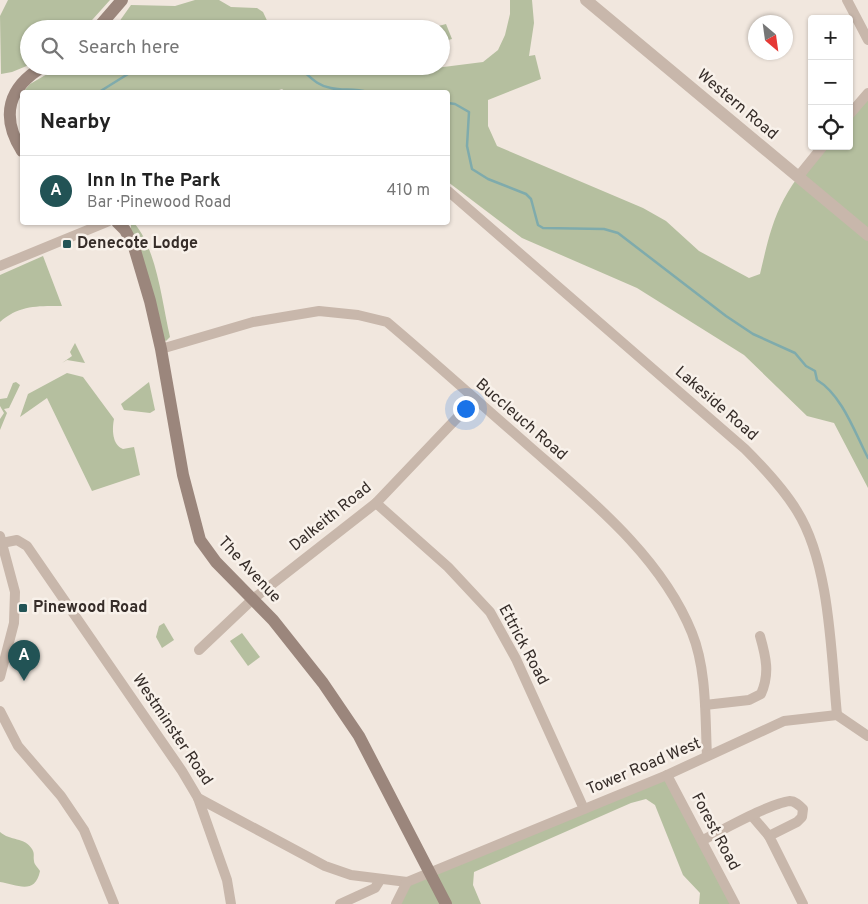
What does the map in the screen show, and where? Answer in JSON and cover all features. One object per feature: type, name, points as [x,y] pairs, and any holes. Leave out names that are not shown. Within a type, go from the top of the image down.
[{"type":"main road","points":[[105,20],[122,0]]},
{"type":"main road","points":[[20,147],[8,125],[8,105],[19,84],[29,75]]},
{"type":"main road","name":"The Avenue","points":[[120,225],[125,230],[134,247],[160,349],[183,475],[200,540],[216,562],[253,599],[323,683],[359,736],[431,871],[446,904]]},
{"type":"street","name":"Western Road","points":[[586,0],[868,235]]},
{"type":"street","points":[[847,0],[868,40]]},
{"type":"street","points":[[853,110],[868,93]]},
{"type":"street","points":[[798,177],[821,150]]},
{"type":"street","name":"Lakeside Road","points":[[450,193],[769,473],[797,511],[814,546],[822,579],[837,716]]},
{"type":"street","points":[[0,266],[100,225]]},
{"type":"street","name":"Buccleuch Road","points":[[160,349],[252,322],[319,311],[358,315],[387,322],[559,473],[638,548],[661,576],[693,634],[705,706],[707,756]]},
{"type":"street","name":"Dalkeith Road","points":[[199,650],[253,599],[376,503],[475,399]]},
{"type":"street","name":"Ettrick Road","points":[[376,503],[448,567],[490,612],[516,659],[584,809]]},
{"type":"street","points":[[0,677],[14,623],[16,592],[1,540]]},
{"type":"street","name":"Westminster Road","points":[[1,540],[16,540],[27,546],[182,770],[198,798],[326,866],[351,875],[407,882]]},
{"type":"street","points":[[705,706],[749,700],[762,694],[767,679],[766,658],[760,636]]},
{"type":"street","points":[[0,711],[18,746],[61,796],[84,830],[114,904]]},
{"type":"street","points":[[837,716],[868,736]]},
{"type":"street","name":"Tower Road West","points":[[407,882],[667,775],[784,720],[837,716]]},
{"type":"street","name":"Forest Road","points":[[667,775],[703,840],[735,904]]},
{"type":"street","points":[[198,798],[227,880],[231,904]]},
{"type":"street","points":[[703,840],[752,816],[791,801],[798,804],[802,809],[802,817],[797,822],[769,836]]},
{"type":"street","points":[[752,816],[769,836],[803,904]]},
{"type":"street","points":[[340,904],[375,888],[380,880]]},
{"type":"street","points":[[396,904],[407,882]]},
{"type":"green space","points":[[8,0],[110,0],[92,20],[20,20],[20,69],[1,74],[0,16]]},
{"type":"green space","points":[[195,0],[219,0],[231,7],[257,8],[263,12],[267,20],[120,20],[131,5],[175,6]]},
{"type":"green space","points":[[510,0],[532,0],[534,23],[529,56],[535,55],[541,79],[488,100],[488,126],[497,146],[643,208],[666,221],[699,251],[749,278],[760,274],[769,236],[784,199],[792,185],[820,150],[853,150],[853,110],[868,93],[868,488],[834,423],[807,416],[744,355],[637,288],[522,238],[450,184],[450,90],[25,90],[30,84],[46,75],[450,75],[450,66],[483,62],[498,50],[505,35],[510,14]]},
{"type":"green space","points":[[131,225],[135,225],[142,234],[158,277],[170,337],[166,341],[163,339],[131,231]]},
{"type":"green space","points":[[43,256],[62,306],[22,309],[7,316],[0,322],[0,275]]},
{"type":"green space","points":[[75,343],[85,363],[67,360],[62,363],[72,356],[70,352]]},
{"type":"green space","points":[[67,373],[83,377],[114,419],[113,432],[115,440],[119,447],[123,449],[134,447],[140,475],[92,491],[47,398],[20,417],[28,394]]},
{"type":"green space","points":[[16,382],[20,385],[9,408],[4,409],[7,413],[0,430],[0,419],[4,413],[0,406],[0,399],[7,398],[13,383]]},
{"type":"green space","points":[[149,382],[155,410],[150,413],[124,410],[121,404]]},
{"type":"green space","points":[[164,623],[174,640],[162,648],[156,637],[159,626]]},
{"type":"green space","points":[[242,633],[260,657],[248,666],[230,641]]},
{"type":"green space","points":[[161,700],[161,725],[148,705]]},
{"type":"green space","points":[[667,775],[735,904],[699,904],[700,893],[683,875],[655,805],[646,799],[631,803],[474,872],[473,885],[481,904],[396,904],[407,882]]},
{"type":"green space","points":[[0,832],[29,845],[32,849],[35,865],[40,871],[38,879],[34,884],[24,887],[0,882]]},
{"type":"waterway","points":[[102,90],[126,75]]},
{"type":"waterway","points":[[308,75],[326,87],[358,90]]},
{"type":"waterway","points":[[450,103],[469,112],[467,146],[472,169],[488,179],[526,194],[531,199],[538,225],[543,228],[604,229],[618,233],[726,316],[753,334],[795,353],[806,366],[815,371],[817,380],[834,395],[841,405],[868,458]]},
{"type":"place","name":"Denecote Lodge","points":[[67,244]]},
{"type":"place","name":"Pinewood Road","points":[[23,608]]},
{"type":"place","name":"Inn In The Park","points":[[24,681]]}]
